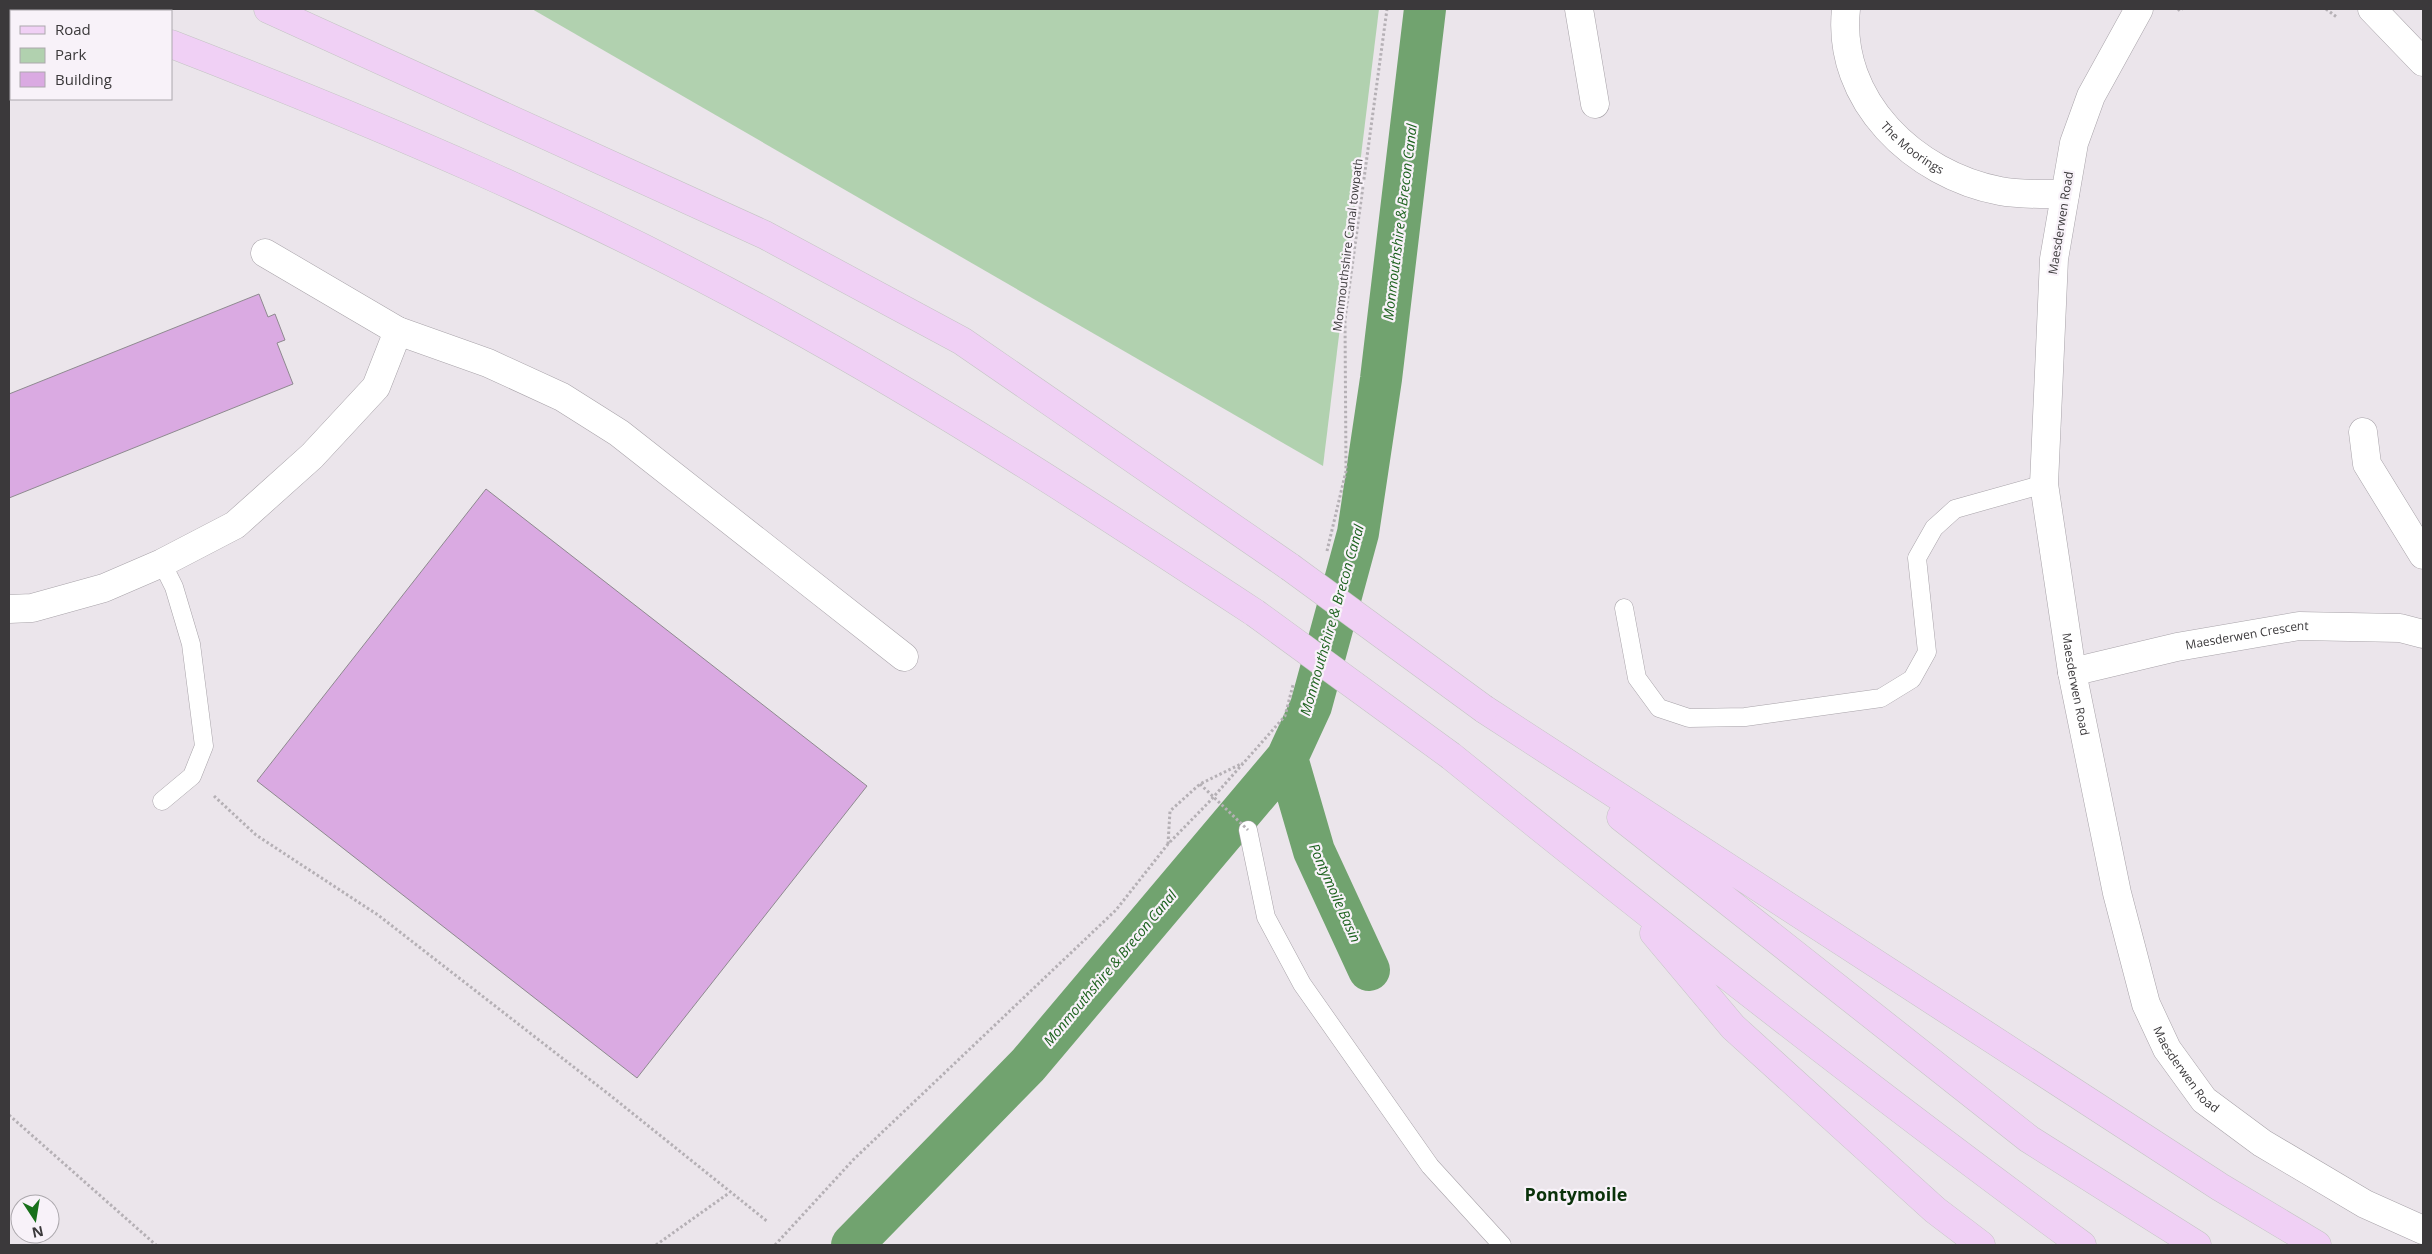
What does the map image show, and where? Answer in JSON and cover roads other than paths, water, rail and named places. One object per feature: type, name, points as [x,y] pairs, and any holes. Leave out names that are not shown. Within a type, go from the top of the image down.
[{"type":"main road","points":[[268,9],[765,235],[962,341],[1290,567],[1484,709],[2029,1139],[2197,1245]]},
{"type":"main road","points":[[172,44],[294,92],[438,152],[530,194],[684,269],[857,362],[1015,456],[1255,613],[1451,756],[1621,893],[1957,1153],[2082,1245]]},
{"type":"main road","points":[[1484,709],[2212,1182],[2317,1245]]},
{"type":"main road","points":[[1621,893],[1733,1027],[1935,1210],[1982,1245]]},
{"type":"street","points":[[1579,9],[1595,104]]},
{"type":"street","name":"The Moorings","points":[[1846,9],[1845,24],[1851,66],[1865,101],[1899,141],[1919,158],[1951,175],[2000,191],[2065,194]]},
{"type":"street","name":"Maesderwen Road","points":[[2139,9],[2091,96],[2074,143],[2054,259],[2044,484],[2072,672],[2117,893],[2146,1004],[2167,1049],[2204,1100],[2262,1143],[2365,1204],[2423,1230]]},
{"type":"street","points":[[2372,9],[2423,62]]},
{"type":"street","points":[[265,253],[398,331],[488,363],[562,397],[619,433],[904,657]]},
{"type":"street","points":[[9,609],[32,608],[104,588],[162,563],[235,525],[312,456],[376,387],[398,331]]},
{"type":"street","points":[[2363,432],[2367,464],[2423,554]]},
{"type":"street","name":"Maesderwen Crescent","points":[[2072,672],[2177,647],[2298,626],[2400,628],[2423,634]]},
{"type":"lane","points":[[1624,608],[1637,678],[1659,708],[1688,718],[1745,717],[1881,698],[1912,679],[1927,652],[1917,558],[1934,528],[1955,509],[2044,484]]},
{"type":"lane","points":[[162,563],[174,587],[191,644],[204,746],[192,776],[162,801]]},
{"type":"lane","points":[[1248,830],[1266,917],[1302,984],[1430,1166],[1502,1245]]},
{"type":"waterway","name":"Monmouthshire & Brecon Canal","points":[[852,1245],[1028,1065],[1287,758],[1311,706],[1358,533],[1381,379],[1425,9]]},
{"type":"waterway","name":"Pontymoile Basin","points":[[1287,758],[1314,851],[1369,970]]},
{"type":"district","name":"Pontymoile","points":[[1576,1195]]}]
